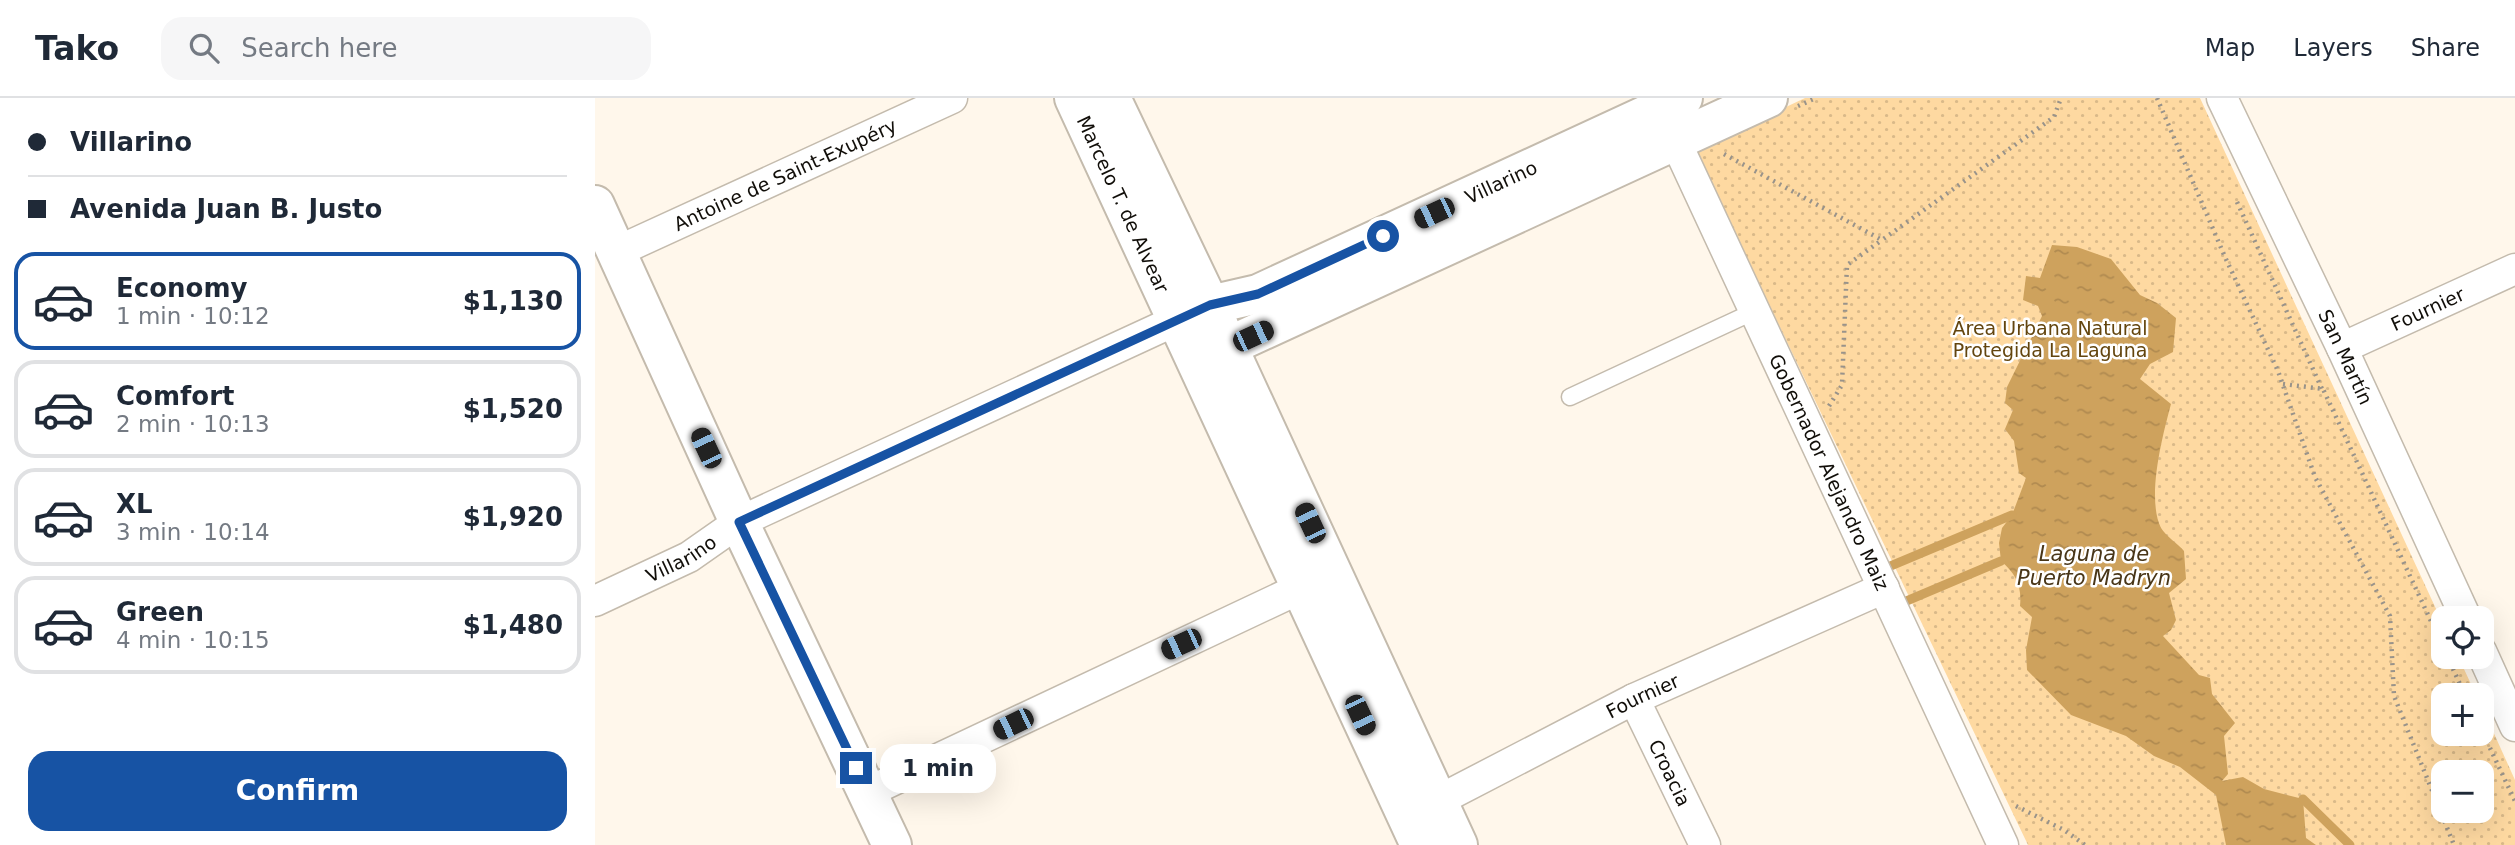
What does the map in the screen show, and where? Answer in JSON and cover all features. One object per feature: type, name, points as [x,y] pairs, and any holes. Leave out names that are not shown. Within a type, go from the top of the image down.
[{"type":"street","name":"Antoine de Saint-Exupéry","points":[[616,253],[952,98]]},
{"type":"street","name":"Marcelo T. de Alvear","points":[[1073,98],[1194,313]]},
{"type":"street","name":"Marcelo T. de Alvear","points":[[1111,98],[1194,313],[1317,580],[1421,821],[1458,845]]},
{"type":"street","name":"Villarino","points":[[595,601],[689,557],[739,522],[1194,313],[1258,294],[1673,116],[1768,98]]},
{"type":"street","name":"San Martín","points":[[2222,98],[2342,348],[2460,606]]},
{"type":"street","name":"Villarino","points":[[1212,354],[1673,116]]},
{"type":"street","name":"Gobernador Alejandro Maiz","points":[[1673,116],[1755,311],[2003,845]]},
{"type":"street","points":[[595,205],[739,522],[892,845]]},
{"type":"street","name":"Fournier","points":[[2342,348],[2515,269]]},
{"type":"street","points":[[868,792],[1317,580]]},
{"type":"street","name":"Fournier","points":[[1421,821],[1634,699],[1884,588]]},
{"type":"street","points":[[2504,673],[2515,726]]},
{"type":"street","name":"Croacia","points":[[1634,699],[1705,845]]},
{"type":"lane","points":[[1570,397],[1755,311]]},
{"type":"path","points":[[1805,417],[1831,405],[1843,385],[1847,265],[2054,117],[2061,98]]},
{"type":"path","points":[[2157,98],[2283,384],[2315,477],[2390,616],[2394,696],[2454,845]]},
{"type":"path","points":[[1673,116],[1882,240]]},
{"type":"path","points":[[2236,199],[2431,621]]},
{"type":"path","points":[[2283,384],[2323,389]]},
{"type":"path","points":[[2489,746],[2515,801]]},
{"type":"path","points":[[1985,809],[2003,802],[2023,807],[2085,845]]},
{"type":"green space","name":"Área Urbana Natural Protegida La Laguna","points":[[1805,98],[2200,98],[2435,606],[2431,606],[2431,669],[2464,669],[2470,683],[2431,683],[2431,746],[2494,746],[2494,734],[2515,780],[2515,845],[2028,845],[1695,150]]},
{"type":"water","name":"Laguna de Puerto Madryn","points":[[2052,245],[2077,247],[2111,259],[2140,295],[2157,303],[2176,318],[2173,352],[2150,364],[2140,379],[2171,404],[2157,466],[2155,500],[2161,528],[2184,551],[2186,579],[2169,593],[2176,620],[2171,630],[2163,636],[2199,675],[2210,678],[2212,694],[2235,723],[2224,736],[2228,774],[2222,781],[2243,777],[2264,789],[2303,799],[2306,838],[2316,845],[2226,845],[2216,795],[2180,767],[2154,756],[2126,736],[2071,715],[2027,670],[2026,650],[2032,617],[2020,606],[2019,586],[2011,571],[2001,561],[1999,543],[2002,528],[2012,515],[2026,478],[2019,473],[2014,441],[2005,429],[2013,410],[2005,403],[2007,387],[2042,316],[2038,306],[2023,300],[2026,276],[2040,278]]},
{"type":"waterway","points":[[1881,570],[2012,515]]},
{"type":"waterway","points":[[1897,605],[2001,561]]},
{"type":"waterway","points":[[2303,799],[2350,845]]},
{"type":"route","points":[[856,768],[739,522],[1210,305],[1258,294],[1383,236]]}]
